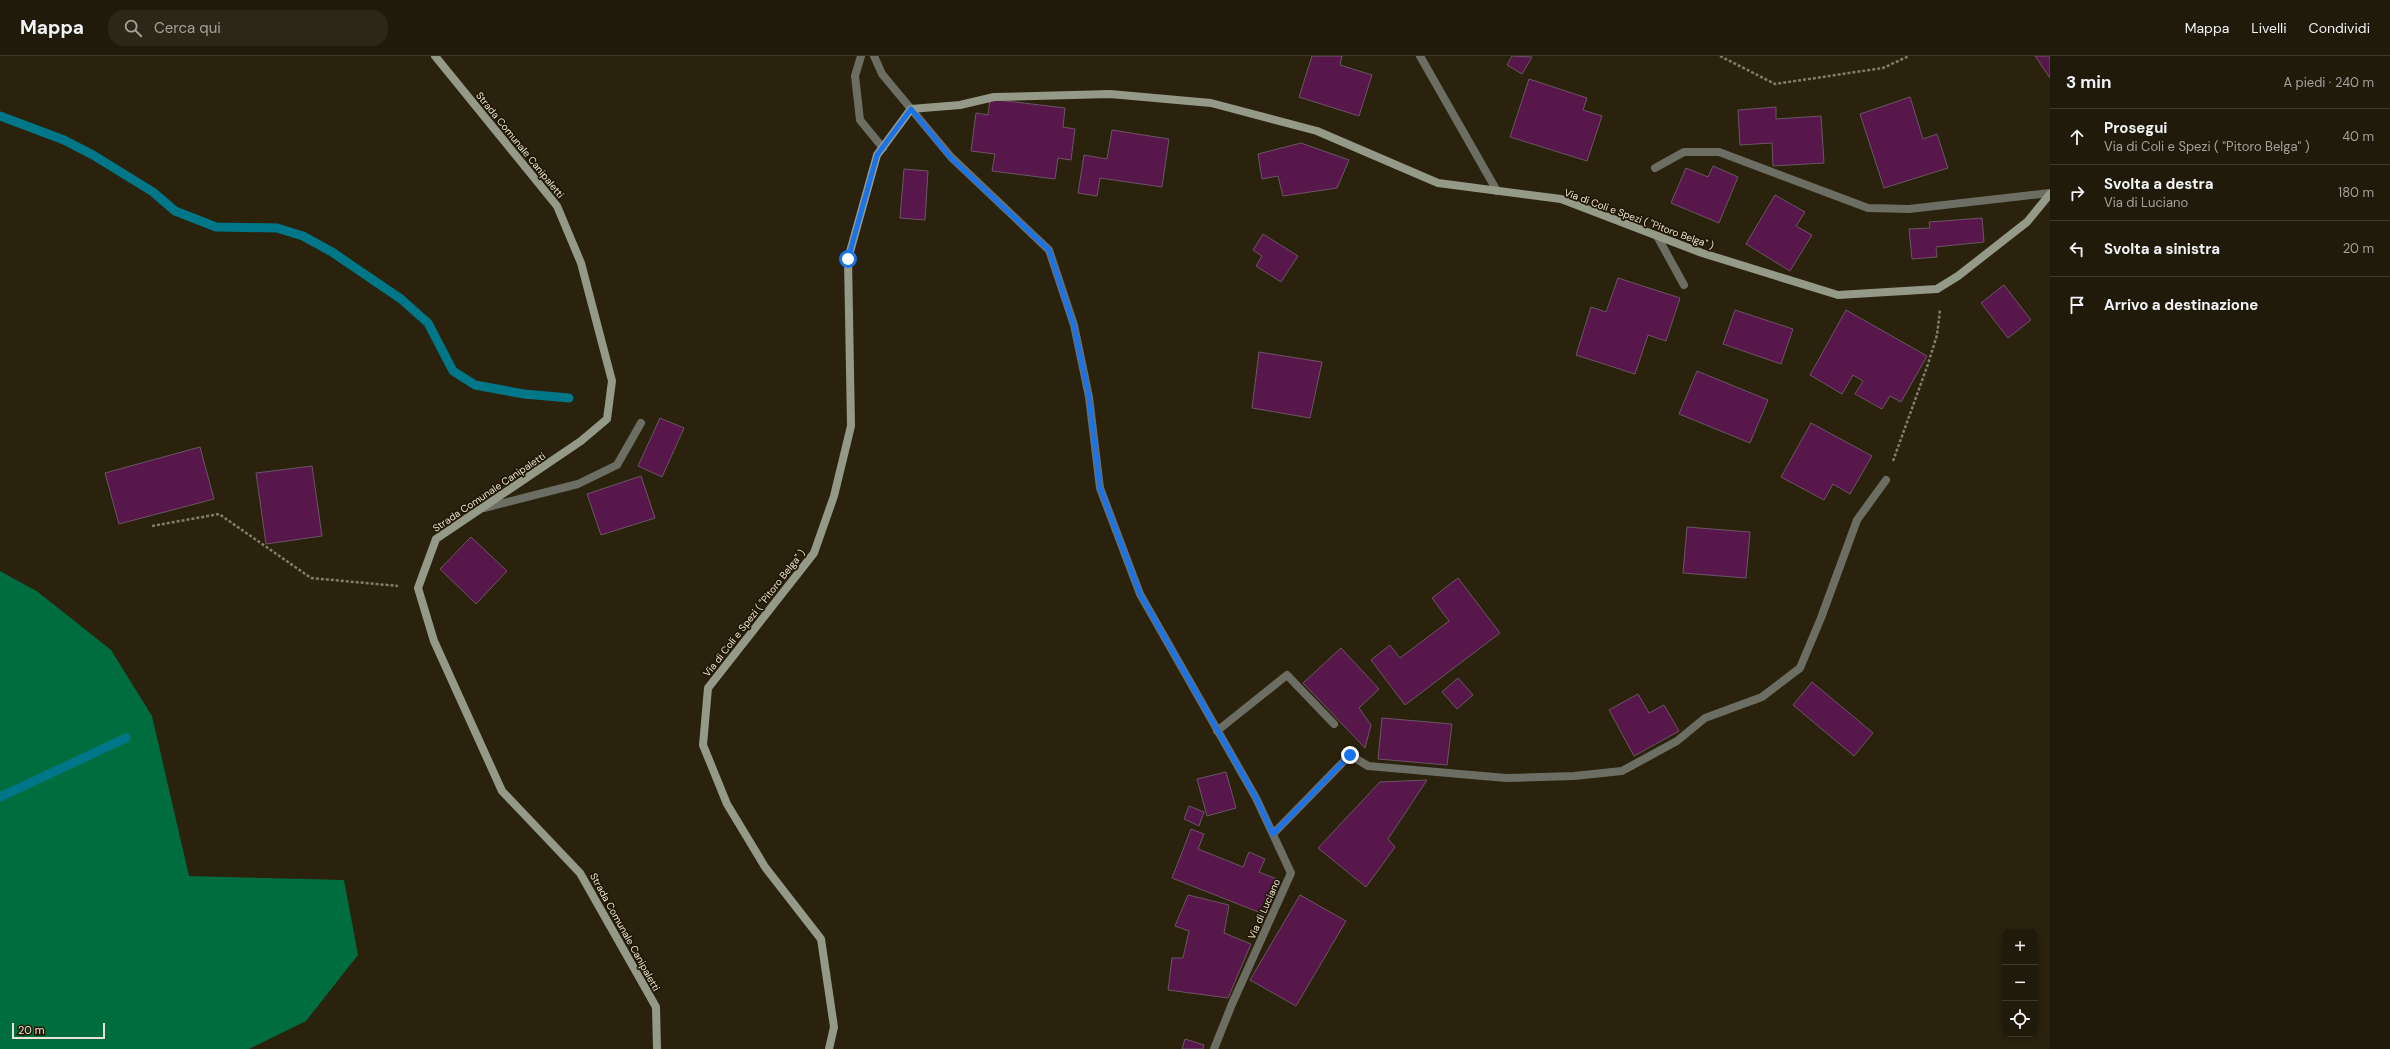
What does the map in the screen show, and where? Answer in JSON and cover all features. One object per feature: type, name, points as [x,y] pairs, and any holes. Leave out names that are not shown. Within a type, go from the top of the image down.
[{"type":"street","name":"Strada Comunale Canipaletti","points":[[435,56],[557,206],[581,263],[612,381],[607,419],[581,441],[436,539],[418,588],[434,641],[502,790],[580,873],[656,1007],[656,1049]]},
{"type":"street","points":[[861,56],[855,76],[860,120],[882,148]]},
{"type":"street","name":"Via di Luciano","points":[[874,56],[882,74],[950,157],[1049,250],[1074,326],[1089,397],[1100,488],[1140,594],[1256,798],[1291,873],[1232,1004],[1214,1049]]},
{"type":"street","points":[[1420,56],[1497,191]]},
{"type":"street","name":"Via di Coli e Spezi ( \"Pitoro Belga\" )","points":[[829,1049],[834,1027],[821,939],[765,867],[728,804],[703,745],[708,688],[814,553],[834,496],[850,426],[848,259],[877,155],[911,109],[960,105],[994,97],[1110,94],[1211,103],[1317,131],[1438,183],[1561,199],[1702,253],[1838,295],[1937,289],[1958,276],[2027,222],[2050,194]]},
{"type":"street","points":[[1655,168],[1684,152],[1719,152],[1868,208],[1909,210],[2050,194]]},
{"type":"street","points":[[1657,236],[1684,285]]},
{"type":"street","points":[[484,508],[578,484],[617,465],[641,423]]},
{"type":"street","points":[[1273,834],[1350,755],[1368,766],[1506,778],[1574,776],[1622,770],[1677,741],[1705,718],[1762,697],[1800,668],[1821,618],[1857,520],[1886,480]]},
{"type":"street","points":[[1217,731],[1287,675],[1334,724]]},
{"type":"path","points":[[1720,56],[1775,84],[1883,68],[1909,56]]},
{"type":"path","points":[[1886,480],[1928,364],[1937,335],[1938,312],[1942,306]]},
{"type":"path","points":[[152,526],[219,514],[311,578],[418,588]]},
{"type":"green space","points":[[0,571],[38,592],[111,650],[152,716],[189,876],[344,880],[358,955],[306,1021],[249,1049],[0,1049]]},
{"type":"building","points":[[1312,56],[1342,56],[1340,65],[1372,75],[1359,116],[1299,97]]},
{"type":"building","points":[[1512,56],[1532,57],[1522,74],[1507,65]]},
{"type":"building","points":[[2035,56],[2050,56],[2050,78]]},
{"type":"building","points":[[1529,79],[1587,98],[1583,110],[1602,116],[1587,161],[1510,137]]},
{"type":"building","points":[[1910,97],[1923,139],[1937,134],[1948,168],[1884,188],[1860,114]]},
{"type":"building","points":[[990,99],[1065,108],[1063,127],[1075,129],[1071,160],[1058,158],[1055,179],[992,171],[995,154],[971,151],[976,113],[988,115]]},
{"type":"building","points":[[1776,107],[1776,119],[1821,116],[1824,163],[1773,166],[1772,143],[1740,145],[1738,110]]},
{"type":"building","points":[[1112,130],[1169,139],[1162,187],[1100,178],[1097,196],[1078,193],[1084,155],[1107,159]]},
{"type":"building","points":[[1301,143],[1349,160],[1337,188],[1283,196],[1278,176],[1262,179],[1258,154]]},
{"type":"building","points":[[1713,166],[1738,177],[1719,223],[1671,203],[1686,168],[1708,177]]},
{"type":"building","points":[[904,169],[928,171],[925,220],[900,218]]},
{"type":"building","points":[[1775,195],[1805,212],[1796,226],[1812,235],[1790,271],[1746,244]]},
{"type":"building","points":[[1982,218],[1984,242],[1936,247],[1937,257],[1912,259],[1909,229],[1930,228],[1929,222]]},
{"type":"building","points":[[1263,234],[1298,256],[1281,282],[1256,266],[1262,256],[1253,250]]},
{"type":"building","points":[[1618,278],[1680,298],[1666,341],[1648,335],[1635,374],[1576,355],[1591,307],[1606,312]]},
{"type":"building","points":[[2004,285],[2031,320],[2008,338],[1981,303]]},
{"type":"building","points":[[1735,310],[1793,329],[1781,364],[1723,344]]},
{"type":"building","points":[[1846,310],[1927,356],[1901,402],[1890,396],[1882,409],[1855,394],[1863,381],[1853,375],[1842,394],[1810,375]]},
{"type":"building","points":[[1259,352],[1322,362],[1310,418],[1252,408]]},
{"type":"building","points":[[1697,371],[1768,400],[1750,443],[1679,414]]},
{"type":"building","points":[[660,418],[684,428],[662,477],[638,466]]},
{"type":"building","points":[[1811,423],[1872,456],[1850,494],[1833,484],[1824,500],[1781,477]]},
{"type":"building","points":[[200,447],[214,499],[119,524],[105,473]]},
{"type":"building","points":[[312,466],[322,536],[266,544],[256,473]]},
{"type":"building","points":[[641,476],[655,518],[601,535],[587,494]]},
{"type":"building","points":[[1687,527],[1750,532],[1746,578],[1683,573]]},
{"type":"building","points":[[471,537],[507,571],[476,604],[440,569]]},
{"type":"building","points":[[1458,578],[1500,633],[1405,705],[1371,660],[1390,645],[1400,658],[1449,621],[1432,598]]},
{"type":"building","points":[[1341,648],[1379,689],[1359,708],[1371,725],[1365,748],[1303,683]]},
{"type":"building","points":[[1458,678],[1473,695],[1457,709],[1442,692]]},
{"type":"building","points":[[1812,682],[1873,733],[1854,756],[1793,705]]},
{"type":"building","points":[[1638,694],[1649,713],[1664,705],[1679,731],[1634,756],[1609,710]]},
{"type":"building","points":[[1382,718],[1452,724],[1447,765],[1378,759]]},
{"type":"building","points":[[1226,772],[1236,808],[1207,816],[1197,779]]},
{"type":"building","points":[[1427,780],[1388,839],[1395,847],[1366,887],[1318,848],[1380,782]]},
{"type":"building","points":[[1189,806],[1204,812],[1199,826],[1184,819]]},
{"type":"building","points":[[1191,829],[1204,834],[1198,849],[1243,867],[1249,852],[1265,859],[1259,872],[1279,880],[1266,915],[1172,878]]},
{"type":"building","points":[[1188,895],[1229,905],[1224,933],[1251,944],[1228,998],[1168,990],[1172,958],[1183,958],[1189,931],[1175,926]]},
{"type":"building","points":[[1300,895],[1346,921],[1296,1006],[1250,980]]},
{"type":"building","points":[[1185,1039],[1204,1045],[1203,1049],[1182,1049]]},
{"type":"waterway","points":[[0,116],[64,140],[93,155],[153,192],[175,211],[216,227],[277,228],[303,236],[332,252],[401,299],[428,323],[453,371],[475,385],[524,394],[569,398]]},
{"type":"waterway","points":[[0,797],[126,738]]},
{"type":"route","points":[[848,259],[877,155],[911,109],[950,157],[1049,250],[1074,326],[1089,397],[1100,488],[1140,594],[1256,798],[1273,834],[1350,755]]}]
